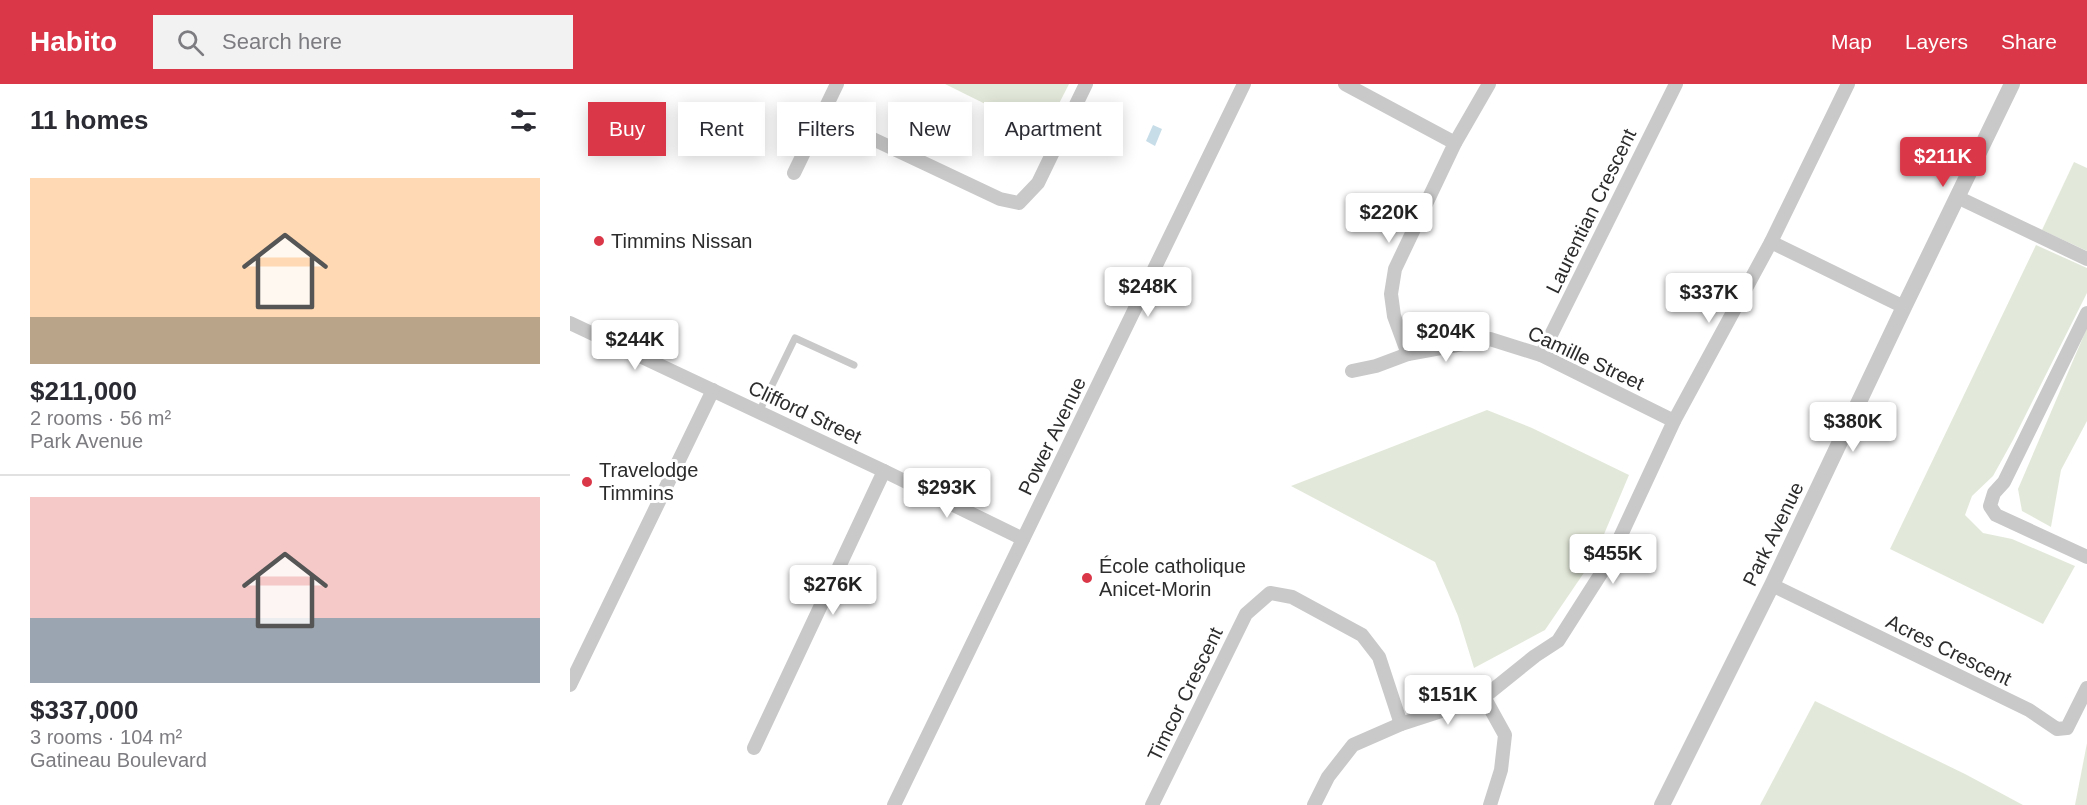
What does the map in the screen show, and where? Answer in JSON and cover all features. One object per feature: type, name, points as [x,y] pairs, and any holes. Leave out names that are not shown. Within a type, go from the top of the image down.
[{"type":"street","points":[[828,102],[837,84]]},
{"type":"street","points":[[876,140],[1000,199],[1018,203],[1038,183],[1086,84]]},
{"type":"street","name":"Power Avenue","points":[[894,805],[1244,84]]},
{"type":"street","points":[[1345,84],[1455,143]]},
{"type":"street","points":[[1408,354],[1394,316],[1391,294],[1395,269],[1455,143],[1489,84]]},
{"type":"street","name":"Laurentian Crescent","points":[[1541,355],[1676,84]]},
{"type":"street","points":[[1314,805],[1328,777],[1353,745],[1401,724],[1484,697],[1535,656],[1558,641],[1609,561],[1674,421],[1771,242],[1848,84]]},
{"type":"street","name":"Park Avenue","points":[[1662,805],[1772,585],[2012,84]]},
{"type":"street","points":[[794,173],[802,156]]},
{"type":"street","points":[[1957,197],[2087,259]]},
{"type":"street","points":[[1771,242],[1904,307]]},
{"type":"street","points":[[2087,313],[2004,482],[1994,493],[1990,506],[1996,515],[2087,557]]},
{"type":"street","name":"Clifford Street","points":[[570,323],[1023,539]]},
{"type":"street","name":"Camille Street","points":[[1352,371],[1376,366],[1408,354],[1490,339],[1541,355],[1674,421]]},
{"type":"street","points":[[570,685],[713,390]]},
{"type":"street","points":[[754,748],[884,471]]},
{"type":"street","name":"Acres Crescent","points":[[1772,585],[2029,710],[2057,729],[2067,728],[2087,688]]},
{"type":"street","name":"Timcor Crescent","points":[[1152,805],[1246,614],[1270,593],[1292,597],[1362,635],[1379,657],[1401,724]]},
{"type":"street","points":[[1484,697],[1505,735],[1502,770],[1490,805]]},
{"type":"lane","points":[[759,412],[795,338],[854,365]]},
{"type":"green space","points":[[945,84],[1069,84],[1060,102],[984,103]]},
{"type":"green space","points":[[2074,162],[2087,168],[2087,251],[2042,230]]},
{"type":"green space","points":[[2036,245],[2087,268],[2087,293],[2013,440],[1993,476],[1972,496],[1965,515],[1983,533],[2012,539],[2075,566],[2043,624],[1890,549]]},
{"type":"green space","points":[[2087,328],[2087,421],[2061,470],[2051,527],[2022,511],[2018,489]]},
{"type":"green space","points":[[1487,410],[1532,428],[1629,475],[1594,558],[1545,630],[1474,668],[1458,616],[1435,562],[1291,486]]},
{"type":"green space","points":[[1815,701],[1965,774],[2023,805],[1760,805]]},
{"type":"green space","points":[[2087,743],[2087,805],[2075,805]]},
{"type":"water","points":[[1153,125],[1162,129],[1155,146],[1146,141]]},
{"type":"place","name":"Timmins Nissan","points":[[599,241]]},
{"type":"place","name":"Travelodge Timmins","points":[[587,482]]},
{"type":"place","name":"École catholique Anicet-Morin","points":[[1087,578]]}]
